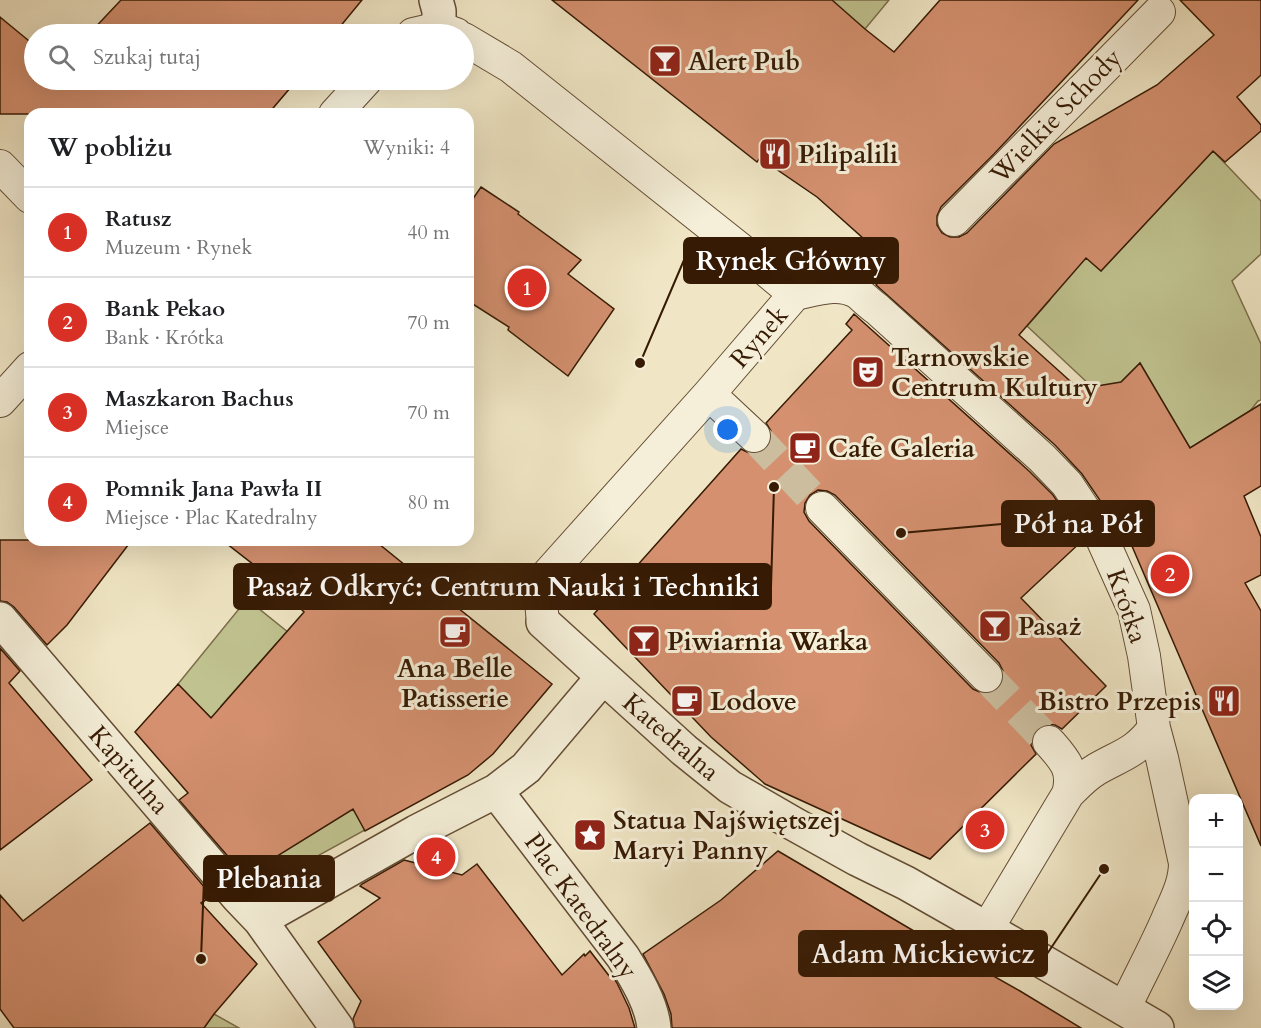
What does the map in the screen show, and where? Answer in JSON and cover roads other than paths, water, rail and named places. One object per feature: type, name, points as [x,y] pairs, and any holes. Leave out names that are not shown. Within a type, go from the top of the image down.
[{"type":"street","name":"Wielkie Schody","points":[[954,220],[1159,12]]},
{"type":"street","name":"Rynek","points":[[474,46],[511,67],[795,294],[548,574],[541,594],[543,622]]},
{"type":"street","points":[[340,108],[357,90]]},
{"type":"street","points":[[0,166],[24,190]]},
{"type":"street","name":"Krótka","points":[[795,294],[828,287],[856,292],[1042,458],[1067,484],[1099,532],[1134,610],[1144,656],[1154,728],[1185,863],[1183,884],[1124,1009]]},
{"type":"street","points":[[0,401],[24,375]]},
{"type":"street","points":[[709,394],[754,436]]},
{"type":"street","points":[[822,508],[986,676]]},
{"type":"street","name":"Kapitulna","points":[[0,619],[223,879],[261,920]]},
{"type":"street","name":"Katedralna","points":[[543,622],[684,750],[730,788],[987,929],[1157,1028]]},
{"type":"street","points":[[337,1028],[261,920],[416,832],[496,791],[526,768],[603,677]]},
{"type":"street","points":[[1068,794],[1084,778],[1135,749],[1146,740],[1154,728]]},
{"type":"street","points":[[987,929],[1068,794],[1071,785],[1069,768],[1049,742]]},
{"type":"street","name":"Plac Katedralny","points":[[496,791],[623,957],[653,1017],[654,1028]]},
{"type":"tunnel","points":[[754,436],[822,508]]},
{"type":"tunnel","points":[[986,676],[1049,742]]},
{"type":"place","name":"Alert Pub","points":[[665,61]]},
{"type":"place","name":"Pilipalili","points":[[775,154]]},
{"type":"place","name":"Ratusz","points":[[527,288]]},
{"type":"place","name":"Rynek Główny","points":[[640,363]]},
{"type":"place","name":"Tarnowskie Centrum Kultury","points":[[868,372]]},
{"type":"place","name":"Cafe Galeria","points":[[805,448]]},
{"type":"place","name":"Pasaż Odkryć: Centrum Nauki i Techniki","points":[[774,487]]},
{"type":"place","name":"Pół na Pół","points":[[901,533]]},
{"type":"place","name":"Bank Pekao","points":[[1170,574]]},
{"type":"place","name":"Pasaż","points":[[995,626]]},
{"type":"place","name":"Ana Belle Patisserie","points":[[455,632]]},
{"type":"place","name":"Piwiarnia Warka","points":[[644,641]]},
{"type":"place","name":"Lodove","points":[[687,701]]},
{"type":"place","name":"Bistro Przepis","points":[[1224,701]]},
{"type":"place","name":"Maszkaron Bachus","points":[[985,830]]},
{"type":"place","name":"Statua Najświętszej Maryi Panny","points":[[590,835]]},
{"type":"place","name":"Pomnik Jana Pawła II","points":[[436,857]]},
{"type":"place","name":"Adam Mickiewicz","points":[[1104,869]]},
{"type":"place","name":"Plebania","points":[[201,959]]}]
